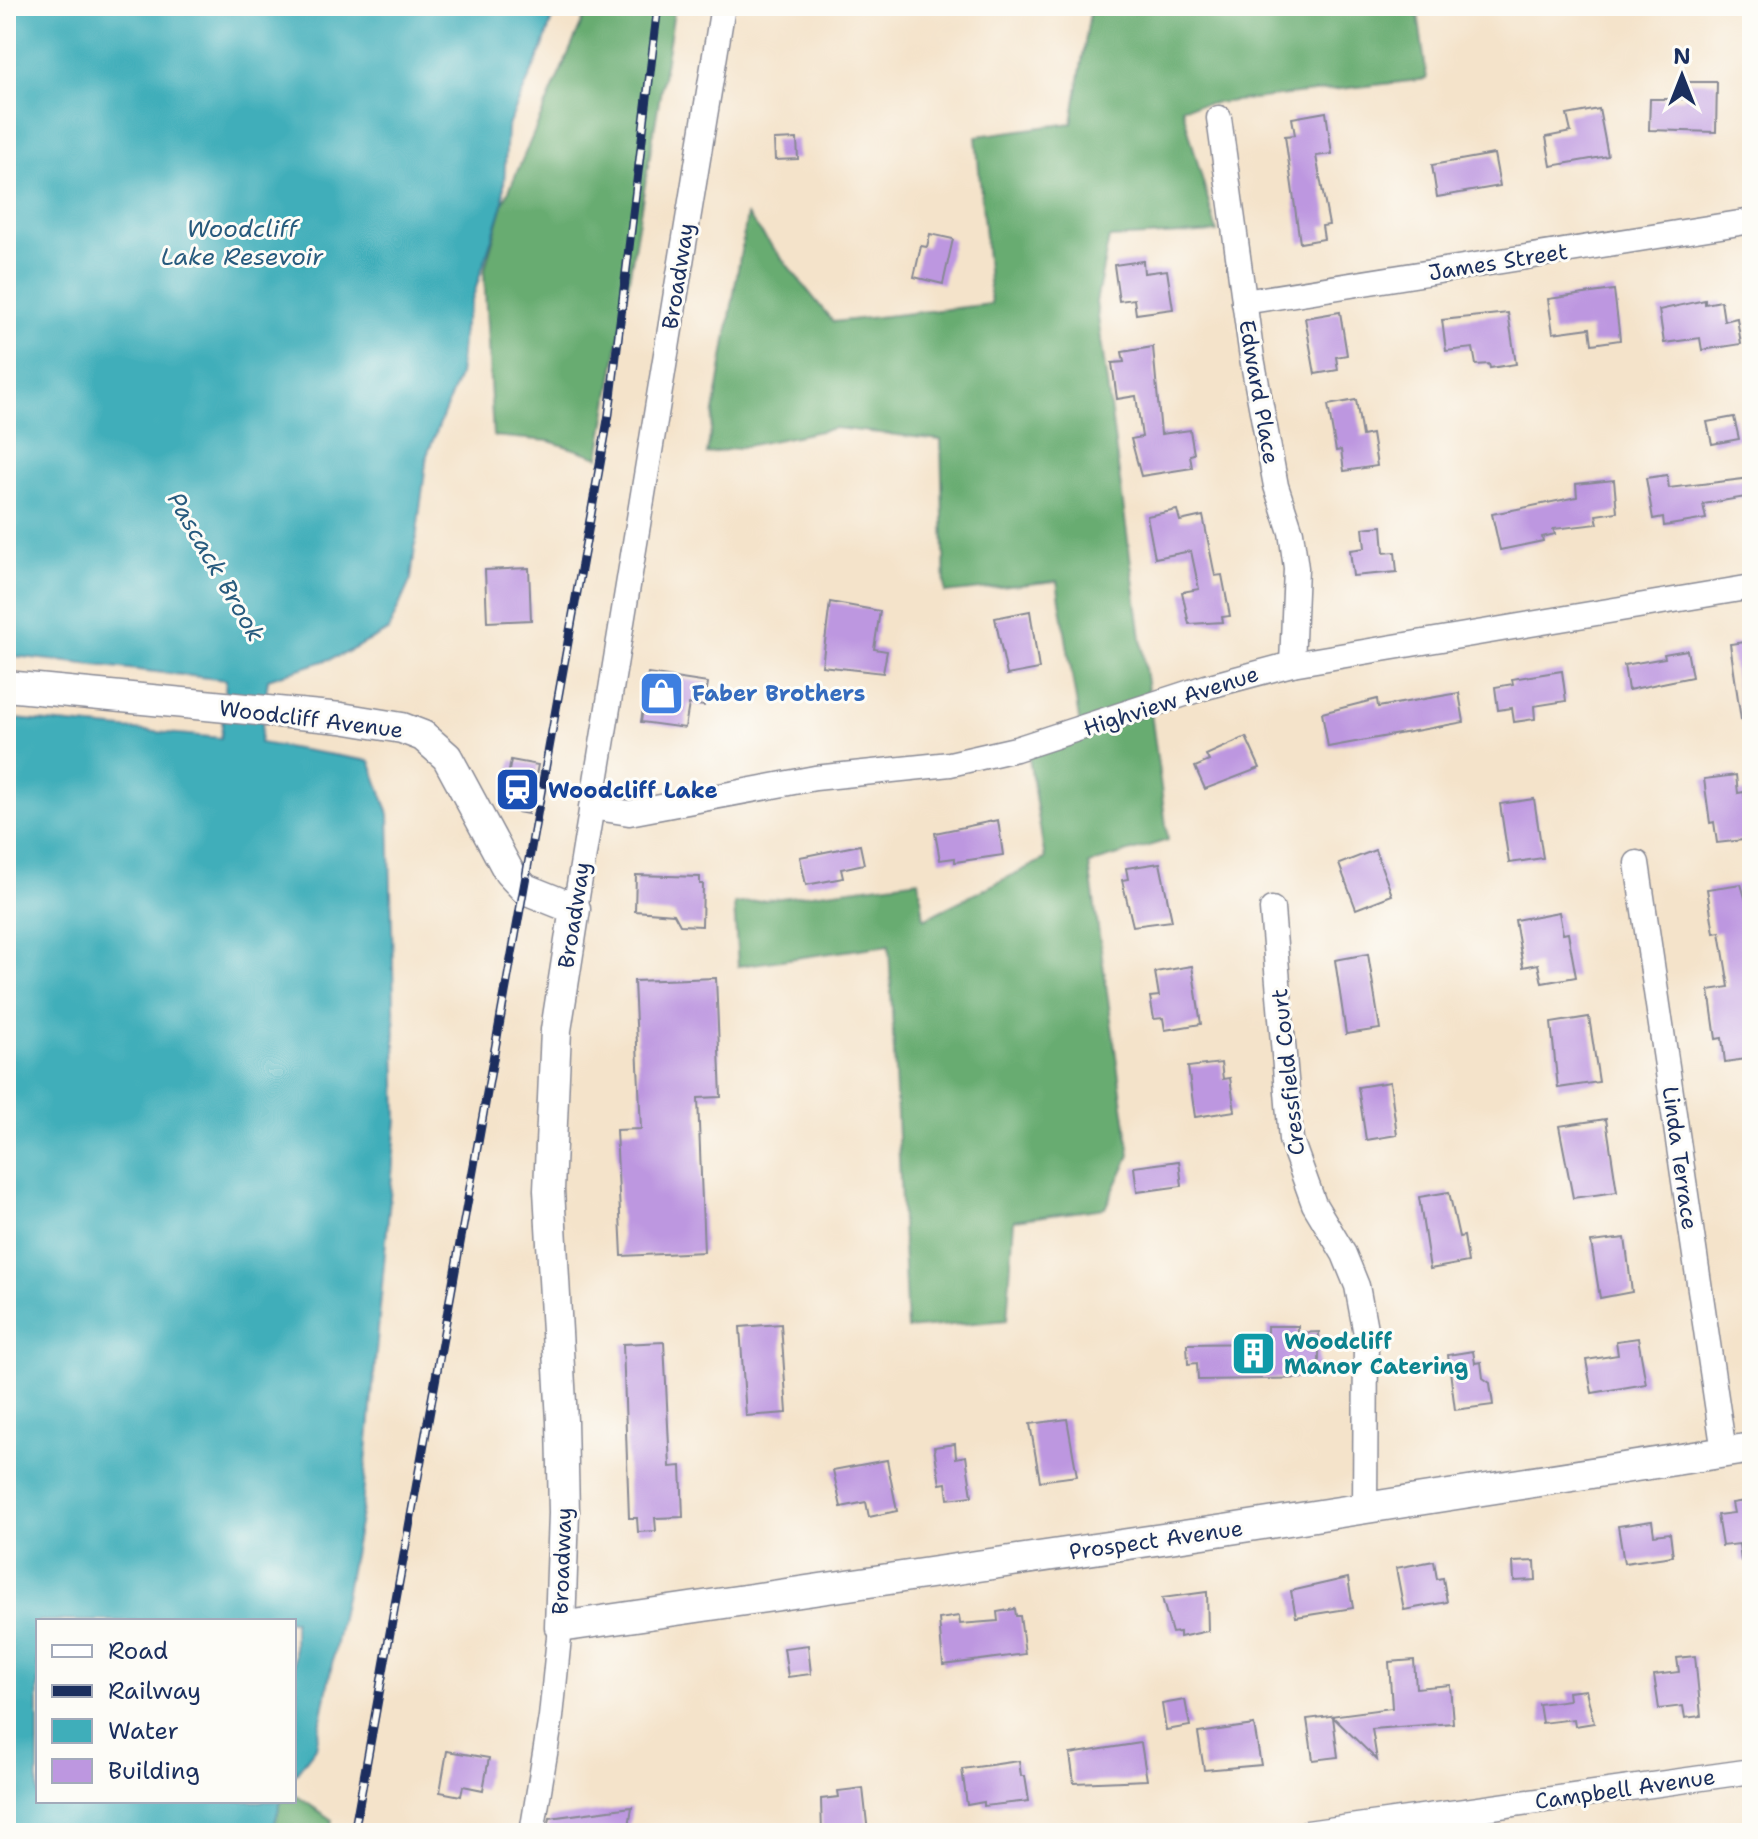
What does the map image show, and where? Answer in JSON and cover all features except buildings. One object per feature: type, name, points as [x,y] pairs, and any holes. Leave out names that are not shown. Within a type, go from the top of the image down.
[{"type":"main road","name":"Woodcliff Avenue","points":[[6,686],[377,723],[423,736],[447,757],[509,872],[525,889],[575,909]]},
{"type":"main road","name":"Broadway","points":[[560,1627],[563,1436],[549,1163],[556,1030],[575,909]]},
{"type":"main road","name":"Prospect Avenue","points":[[560,1627],[1738,1450]]},
{"type":"street","name":"Broadway","points":[[575,909],[723,6]]},
{"type":"street","name":"Edward Place","points":[[1219,118],[1244,302],[1276,486],[1291,532],[1296,568],[1292,664]]},
{"type":"street","name":"James Street","points":[[1244,302],[1752,221]]},
{"type":"street","name":"Highview Avenue","points":[[591,807],[629,813],[815,778],[950,764],[1016,749],[1206,687],[1292,664],[1752,587]]},
{"type":"street","name":"Linda Terrace","points":[[1637,863],[1738,1450]]},
{"type":"street","name":"Cressfield Court","points":[[1272,909],[1291,1140],[1314,1204],[1344,1254],[1357,1286],[1366,1334],[1365,1508]]},
{"type":"street","name":"Broadway","points":[[532,1833],[551,1717],[560,1627]]},
{"type":"street","name":"Campbell Avenue","points":[[1307,1833],[1752,1771]]},
{"type":"green space","points":[[589,6],[675,6],[599,457],[549,441],[493,436],[484,272],[503,204]]},
{"type":"green space","points":[[1091,6],[1417,6],[1427,79],[1182,107],[1217,232],[1109,238],[1096,302],[1168,840],[1089,864],[1130,1155],[1105,1208],[1014,1220],[1007,1320],[907,1329],[889,945],[738,966],[734,904],[919,880],[924,919],[1045,859],[1026,739],[1081,732],[1057,581],[945,593],[941,440],[835,428],[707,454],[747,215],[833,322],[991,304],[976,136],[1072,123]]},
{"type":"green space","points":[[296,1795],[332,1820],[330,1833],[272,1833],[280,1803],[296,1803]]},
{"type":"water","name":"Woodcliff Lake Resevoir","points":[[6,6],[556,6],[543,47],[507,128],[503,204],[463,328],[459,376],[427,455],[411,579],[388,631],[342,655],[268,679],[260,743],[370,761],[389,814],[397,1119],[362,1508],[316,1747],[296,1773],[296,1619],[36,1619],[36,1803],[280,1803],[272,1833],[6,1833],[6,718],[221,738],[226,680],[6,655]]},
{"type":"railway","points":[[354,1833],[609,414],[658,6]]},
{"type":"place","name":"Faber Brothers","points":[[661,693]]},
{"type":"place","name":"Woodcliff Lake","points":[[517,790]]},
{"type":"place","name":"Woodcliff Manor Catering","points":[[1253,1354]]},
{"type":"water label","name":"Pascack Brook","points":[[216,567]]}]
